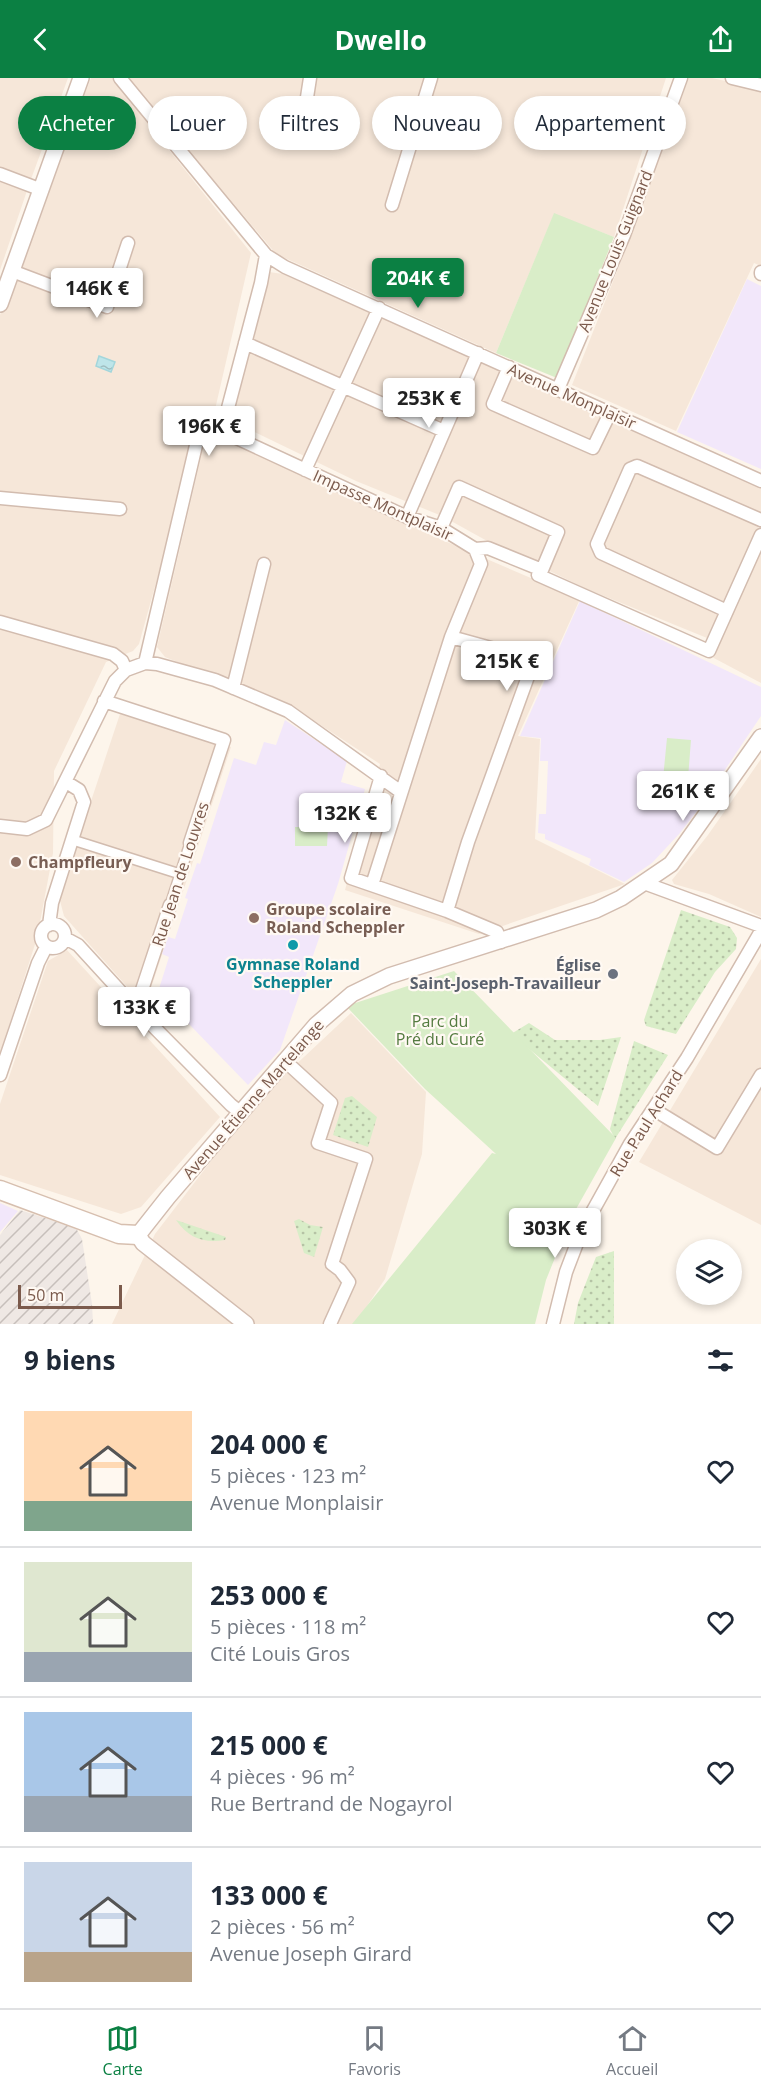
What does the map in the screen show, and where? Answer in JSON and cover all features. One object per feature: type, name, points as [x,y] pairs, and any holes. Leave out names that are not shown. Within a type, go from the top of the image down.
[{"type":"main road","points":[[0,1190],[119,1234],[138,1235]]},
{"type":"street","points":[[0,304],[81,78]]},
{"type":"street","name":"Avenue Monplaisir","points":[[120,78],[266,255],[285,267],[761,481]]},
{"type":"street","points":[[307,96],[310,78]]},
{"type":"street","points":[[392,205],[431,78]]},
{"type":"street","name":"Avenue Louis Guignard","points":[[558,389],[624,235],[681,78]]},
{"type":"street","points":[[732,78],[761,85]]},
{"type":"street","points":[[0,174],[42,190]]},
{"type":"street","points":[[12,271],[107,307],[128,243]]},
{"type":"street","points":[[145,663],[197,441],[214,428],[228,408],[261,284],[266,255]]},
{"type":"street","points":[[305,470],[380,308]]},
{"type":"street","points":[[245,343],[444,431]]},
{"type":"street","points":[[407,517],[478,353]]},
{"type":"street","points":[[508,367],[494,404],[503,409],[593,448],[610,413]]},
{"type":"street","name":"Impasse Montplaisir","points":[[214,428],[407,517],[441,528],[475,549],[488,548],[542,570],[538,575],[709,651],[727,611]]},
{"type":"street","points":[[761,520],[637,466],[630,469],[597,544],[601,553],[727,611],[761,535]]},
{"type":"street","points":[[441,528],[459,487],[558,532],[542,570]]},
{"type":"street","points":[[0,498],[120,509]]},
{"type":"street","points":[[372,885],[452,636],[481,564],[475,549]]},
{"type":"street","points":[[233,688],[264,564]]},
{"type":"street","points":[[0,622],[113,654],[122,661],[126,670]]},
{"type":"street","points":[[447,911],[468,842],[534,660],[452,636]]},
{"type":"street","points":[[0,826],[27,829],[46,820],[115,681],[126,670],[145,663],[157,664],[215,680],[288,711],[401,792]]},
{"type":"street","name":"Rue Jean de Louvres","points":[[104,701],[224,740],[136,1008]]},
{"type":"street","name":"Avenue Étienne Martelange","points":[[138,1235],[284,1060],[316,1025],[352,994],[390,976],[596,910],[644,883],[671,864],[761,737]]},
{"type":"street","points":[[381,776],[351,878],[447,911],[497,932],[501,942]]},
{"type":"street","points":[[49,925],[52,903],[84,802],[79,790],[66,782]]},
{"type":"street","points":[[73,840],[180,874]]},
{"type":"street","points":[[644,883],[761,928]]},
{"type":"street","points":[[49,925],[61,927],[65,938],[58,948],[54,949],[46,947],[40,937],[43,929],[49,925]]},
{"type":"street","name":"Rue Paul Achard","points":[[553,1324],[566,1272],[582,1230],[630,1144],[687,1058],[761,928]]},
{"type":"street","points":[[65,938],[78,945],[136,1008],[240,1112]]},
{"type":"street","points":[[0,1075],[46,947]]},
{"type":"street","points":[[284,1060],[331,1103],[318,1143],[366,1159],[332,1264],[349,1282],[330,1324]]},
{"type":"street","points":[[653,1109],[717,1148],[761,1075]]},
{"type":"street","points":[[138,1235],[142,1243],[246,1324]]},
{"type":"shaded area","points":[[0,78],[68,78],[61,96],[18,96],[18,150],[42,150],[0,270]]},
{"type":"shaded area","points":[[91,78],[112,78],[126,96],[84,96]]},
{"type":"shaded area","points":[[128,78],[666,78],[660,96],[514,96],[514,150],[642,150],[614,237],[554,214],[496,353],[276,254],[189,150],[247,150],[247,96],[148,96],[148,102]]},
{"type":"shaded area","points":[[689,78],[712,78],[761,89],[761,266],[754,263],[676,431],[572,385],[662,150],[686,150],[686,96],[682,96]]},
{"type":"shaded area","points":[[136,108],[148,123],[148,150],[169,150],[251,253],[214,414],[192,437],[174,518],[139,644],[133,651],[106,662],[54,771],[53,853],[37,938],[0,1054],[0,315],[63,150],[136,150]]},
{"type":"shaded area","points":[[269,272],[283,274],[761,486],[761,522],[707,638],[587,589],[489,542],[442,516],[356,481],[232,421]]},
{"type":"shaded area","points":[[747,279],[761,286],[761,469],[677,432]]},
{"type":"shaded area","points":[[214,433],[447,542],[580,599],[518,736],[540,739],[535,839],[625,884],[479,934],[345,890],[380,764],[316,722],[252,692],[165,657],[157,647],[205,440]]},
{"type":"shaded area","points":[[761,548],[761,683],[710,656]]},
{"type":"shaded area","points":[[580,601],[761,687],[761,716],[700,807],[652,863],[624,882],[589,865],[591,859],[545,839],[545,834],[538,833],[539,814],[546,814],[548,761],[540,761],[541,738],[520,736]]},
{"type":"shaded area","points":[[120,714],[231,747],[146,1003],[131,991],[64,916],[59,897]]},
{"type":"shaded area","name":"Groupe scolaire Roland Scheppler","points":[[285,720],[347,761],[341,782],[365,789],[338,884],[280,1050],[248,1085],[158,992],[169,957],[162,954],[168,937],[175,939],[188,899],[185,898],[197,863],[200,864],[234,758],[256,765],[264,742],[276,745]]},
{"type":"shaded area","points":[[761,759],[761,917],[709,894],[674,884],[672,880],[708,835]]},
{"type":"shaded area","points":[[67,950],[220,1117],[141,1207],[121,1214],[0,1175],[0,1104],[48,961]]},
{"type":"shaded area","points":[[761,959],[761,1225],[639,1162]]},
{"type":"shaded area","points":[[351,1013],[426,1092],[422,1154],[385,1279],[355,1324],[112,1324],[155,1234],[258,1100]]},
{"type":"shaded area","points":[[0,1203],[18,1211],[0,1232]]},
{"type":"shaded area","points":[[20,1210],[76,1228],[82,1239],[93,1324],[0,1324],[0,1235]]},
{"type":"green space","points":[[554,213],[614,237],[557,378],[496,353]]},
{"type":"green space","points":[[667,738],[691,740],[687,791],[662,789]]},
{"type":"green space","points":[[295,827],[328,827],[327,846],[295,846]]},
{"type":"green space","points":[[681,910],[730,927],[737,938],[736,949],[715,972],[676,1034],[646,1026],[644,1020]]},
{"type":"green space","name":"Parc du Pré du Curé","points":[[454,971],[616,1138],[571,1218],[546,1280],[535,1324],[352,1324],[492,1153],[496,1154],[425,1089],[346,1006]]},
{"type":"green space","points":[[529,1023],[555,1040],[600,1040],[621,1037],[598,1106],[511,1034]]},
{"type":"green space","points":[[634,1041],[668,1055],[615,1139],[610,1129]]},
{"type":"green space","points":[[352,1096],[377,1117],[368,1147],[333,1135],[345,1098]]},
{"type":"green space","points":[[299,1219],[310,1225],[323,1227],[314,1257],[304,1253],[294,1221]]},
{"type":"green space","points":[[176,1220],[226,1237],[225,1240],[210,1241],[198,1238],[186,1232]]},
{"type":"green space","points":[[614,1251],[614,1324],[574,1324],[578,1303],[596,1257]]},
{"type":"water","points":[[99,356],[115,362],[111,372],[96,366]]},
{"type":"place","name":"Champfleury","points":[[16,862]]},
{"type":"place","name":"Groupe scolaire Roland Scheppler","points":[[254,918]]},
{"type":"place","name":"Gymnase Roland Scheppler","points":[[293,945]]},
{"type":"place","name":"Église Saint-Joseph-Travailleur","points":[[613,974]]}]
